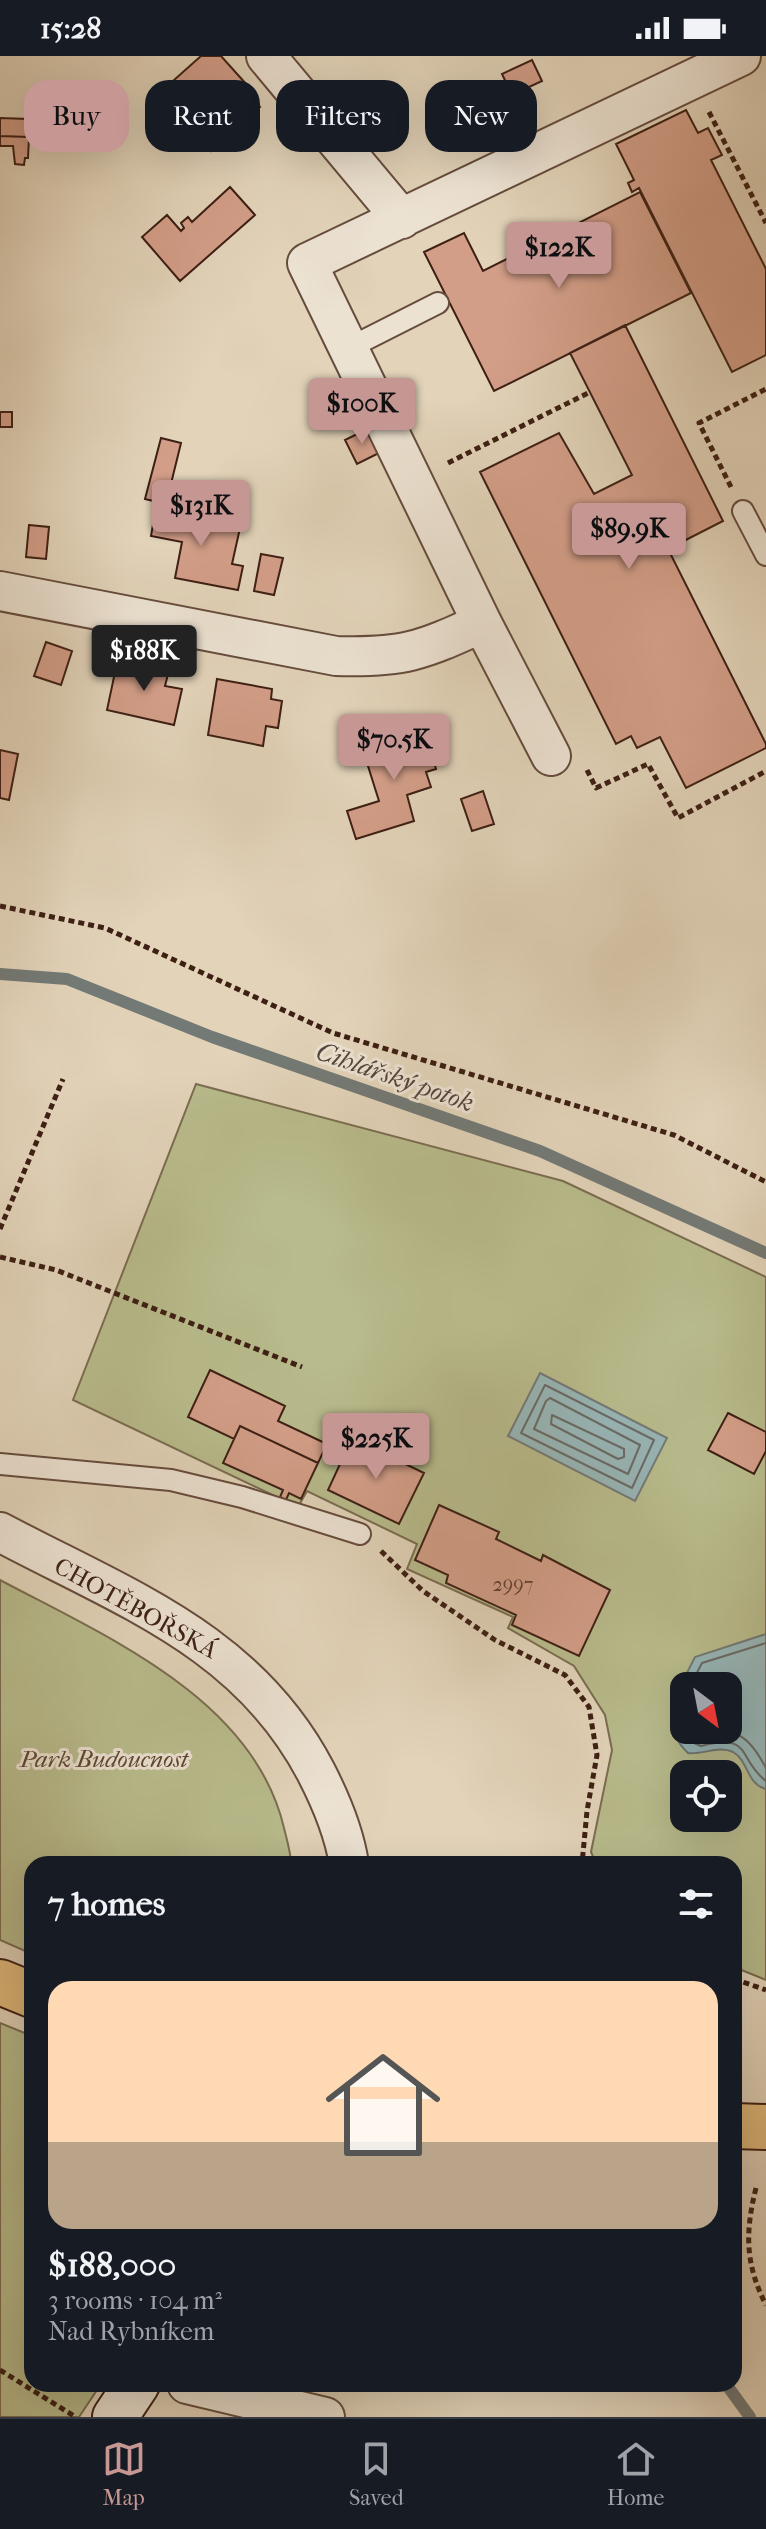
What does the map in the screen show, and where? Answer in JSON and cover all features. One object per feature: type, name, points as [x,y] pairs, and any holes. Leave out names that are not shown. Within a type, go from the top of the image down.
[{"type":"main road","points":[[0,1982],[24,1992]]},
{"type":"main road","points":[[742,2126],[766,2127]]},
{"type":"main road","points":[[115,2417],[132,2392]]},
{"type":"street","points":[[266,56],[402,219]]},
{"type":"street","points":[[566,758],[482,623],[307,263],[741,56]]},
{"type":"street","points":[[0,591],[336,656],[382,657],[419,652],[482,623]]},
{"type":"street","name":"CHOTĚBOŘSKÁ","points":[[0,1532],[183,1630],[243,1673],[267,1697],[303,1748],[331,1803],[347,1856]]},
{"type":"street","points":[[220,2392],[325,2417]]},
{"type":"lane","points":[[349,348],[438,303]]},
{"type":"lane","points":[[743,511],[766,555]]},
{"type":"lane","points":[[0,1464],[171,1480],[242,1497],[360,1534]]},
{"type":"path","points":[[709,110],[766,223]]},
{"type":"path","points":[[743,511],[699,423],[766,389]]},
{"type":"path","points":[[440,467],[590,392]]},
{"type":"path","points":[[566,758],[596,788],[648,764],[678,818],[766,771]]},
{"type":"path","points":[[0,906],[105,928],[333,1033],[674,1135],[766,1182]]},
{"type":"path","points":[[0,1229],[63,1079]]},
{"type":"path","points":[[0,1257],[56,1270],[302,1367]]},
{"type":"path","points":[[360,1534],[423,1591],[495,1640],[565,1675],[589,1707],[597,1755],[583,1856]]},
{"type":"path","points":[[742,1982],[766,1990]]},
{"type":"path","points":[[756,2188],[749,2217],[747,2254],[766,2305]]},
{"type":"path","points":[[0,2370],[24,2385]]},
{"type":"path","points":[[36,2392],[76,2417]]},
{"type":"green space","points":[[196,1084],[563,1181],[766,1277],[766,1980],[742,1970],[742,1856],[593,1856],[612,1750],[605,1715],[574,1666],[508,1628],[513,1617],[407,1569],[417,1544],[307,1491],[298,1507],[73,1400]]},
{"type":"green space","name":"Park Budoucnost","points":[[0,1580],[129,1650],[171,1677],[209,1708],[242,1743],[268,1783],[290,1856],[24,1856],[24,1950],[0,1940]]},
{"type":"green space","points":[[0,2023],[24,2033],[24,2392],[96,2392],[79,2417],[0,2417]]},
{"type":"water","points":[[540,1373],[667,1438],[635,1501],[508,1436]]},
{"type":"water","points":[[766,1634],[766,1789],[755,1782],[742,1760],[733,1752],[722,1749],[688,1753],[680,1744],[742,1744],[742,1672],[688,1672],[695,1657]]},
{"type":"building","points":[[201,56],[221,56],[243,80],[174,80]]},
{"type":"building","points":[[532,60],[542,81],[537,83],[537,80],[505,80],[502,74]]},
{"type":"building","points":[[686,110],[698,133],[708,128],[722,155],[711,160],[766,269],[766,355],[732,372],[639,188],[632,192],[628,183],[634,180],[616,144]]},
{"type":"building","points":[[0,118],[24,119],[24,137],[0,136]]},
{"type":"building","points":[[0,136],[24,137],[24,152],[28,152],[24,165],[15,164],[13,146],[0,146]]},
{"type":"building","points":[[230,187],[255,215],[180,281],[142,237],[167,215],[181,231],[184,228],[181,223],[188,217],[192,222]]},
{"type":"building","points":[[640,192],[691,293],[494,391],[424,252],[464,233],[483,271]]},
{"type":"building","points":[[625,325],[723,521],[668,549],[766,744],[766,748],[686,788],[660,737],[637,748],[631,736],[616,744],[480,472],[559,433],[594,494],[632,475],[570,353]]},
{"type":"building","points":[[0,412],[12,412],[12,427],[0,427]]},
{"type":"building","points":[[367,429],[379,453],[357,464],[345,440]]},
{"type":"building","points":[[161,438],[181,443],[166,504],[145,499]]},
{"type":"building","points":[[156,507],[240,528],[232,564],[243,566],[238,590],[175,578],[182,542],[151,536]]},
{"type":"building","points":[[29,525],[49,527],[46,559],[26,557]]},
{"type":"building","points":[[261,554],[283,558],[274,595],[254,591]]},
{"type":"building","points":[[46,642],[72,651],[61,685],[34,676]]},
{"type":"building","points":[[118,658],[169,670],[165,686],[182,689],[174,725],[107,710]]},
{"type":"building","points":[[217,679],[272,689],[271,699],[282,701],[278,728],[266,726],[263,746],[208,735]]},
{"type":"building","points":[[424,728],[436,769],[426,772],[431,787],[407,795],[414,821],[356,839],[347,811],[379,801],[362,747]]},
{"type":"building","points":[[0,750],[18,754],[9,800],[0,798]]},
{"type":"building","points":[[483,791],[494,824],[472,831],[461,799]]},
{"type":"building","points":[[210,1370],[285,1406],[278,1421],[327,1444],[318,1463],[240,1426],[234,1439],[188,1417]]},
{"type":"building","points":[[728,1413],[766,1432],[766,1451],[754,1474],[708,1450]]},
{"type":"building","points":[[240,1426],[318,1463],[301,1499],[289,1493],[286,1500],[280,1497],[283,1490],[223,1463]]},
{"type":"building","points":[[352,1438],[424,1473],[399,1524],[328,1490]]},
{"type":"building","points":[[439,1505],[499,1532],[496,1539],[541,1561],[543,1555],[610,1590],[579,1656],[512,1625],[516,1615],[446,1583],[448,1575],[415,1560]]},
{"type":"waterway","name":"Cihlářský potok","points":[[0,974],[67,979],[212,1037],[540,1151],[766,1253]]},
{"type":"waterway","points":[[732,2392],[750,2417]]}]
